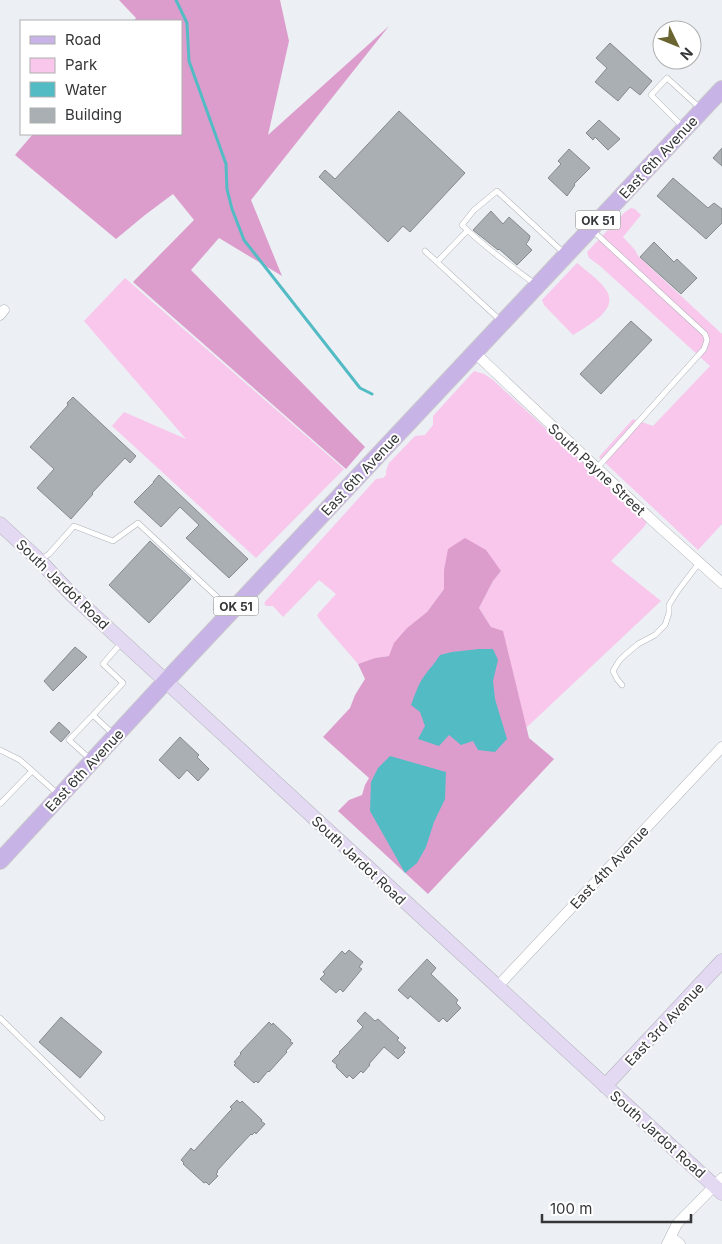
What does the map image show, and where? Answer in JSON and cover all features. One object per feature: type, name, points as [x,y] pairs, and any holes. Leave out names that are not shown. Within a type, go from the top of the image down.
[{"type":"main road","name":"East 6th Avenue","points":[[0,861],[165,682],[722,89]]},
{"type":"main road","name":"South Jardot Road","points":[[0,524],[40,561],[72,596],[165,682],[605,1086],[719,1186]]},
{"type":"main road","name":"East 3rd Avenue","points":[[605,1086],[722,961]]},
{"type":"street","name":"South Payne Street","points":[[474,352],[597,469],[722,583]]},
{"type":"street","name":"East 4th Avenue","points":[[497,987],[722,747]]},
{"type":"street","points":[[680,1244],[669,1240],[677,1224],[719,1186]]},
{"type":"lane","points":[[685,128],[651,95],[667,78],[702,110]]},
{"type":"lane","points":[[537,286],[505,263],[462,225],[474,210],[497,191],[566,254]]},
{"type":"lane","points":[[590,228],[705,334],[707,340],[704,350],[597,469]]},
{"type":"lane","points":[[437,262],[468,231]]},
{"type":"lane","points":[[425,251],[502,322]]},
{"type":"lane","points":[[40,561],[49,554],[74,526],[113,541],[138,523],[232,611]]},
{"type":"lane","points":[[622,685],[613,671],[619,661],[638,644],[655,636],[665,625],[670,613],[669,605],[699,563]]},
{"type":"lane","points":[[92,762],[69,740],[123,683],[104,664],[122,642]]},
{"type":"lane","points":[[93,715],[115,736]]},
{"type":"lane","points":[[0,750],[20,760],[60,796]]},
{"type":"lane","points":[[0,804],[32,771]]},
{"type":"lane","points":[[0,1018],[102,1118]]},
{"type":"green space","points":[[631,208],[641,215],[623,237],[638,256],[722,334],[722,524],[698,550],[599,457],[633,419],[653,426],[710,366],[589,258],[587,252]]},
{"type":"green space","points":[[577,263],[606,290],[609,304],[600,317],[573,335],[544,305],[542,300]]},
{"type":"green space","points":[[125,278],[344,469],[256,558],[112,426],[124,412],[186,439],[84,321]]},
{"type":"green space","points":[[474,371],[484,374],[493,380],[647,522],[611,561],[661,601],[526,728],[505,642],[491,627],[479,608],[493,581],[501,571],[444,570],[444,589],[427,612],[407,628],[389,656],[375,658],[358,664],[317,615],[336,594],[319,580],[283,617],[273,606],[266,606],[264,603],[376,479],[383,478],[386,475],[389,463],[415,436],[425,435],[433,425],[433,416]]},
{"type":"shaded area","points":[[119,0],[280,0],[289,41],[268,135],[389,26],[251,200],[282,276],[219,238],[191,270],[365,447],[346,469],[133,282],[194,220],[173,194],[116,239],[15,155],[32,135],[182,135],[182,20],[135,20],[136,18]]},
{"type":"shaded area","points":[[465,538],[486,550],[501,571],[493,581],[479,608],[491,627],[503,631],[529,738],[554,759],[428,894],[338,811],[349,800],[362,795],[369,778],[323,737],[350,708],[355,695],[365,679],[358,664],[375,658],[389,656],[394,643],[407,628],[427,612],[444,589],[444,570],[448,549]]},
{"type":"water","points":[[479,649],[493,649],[498,660],[493,681],[495,699],[507,739],[495,752],[478,750],[473,741],[461,745],[449,735],[439,746],[418,739],[425,726],[420,712],[411,705],[423,678],[440,655]]},
{"type":"water","points":[[390,756],[446,772],[445,799],[434,822],[426,847],[417,863],[405,873],[370,811],[371,782],[378,768]]},
{"type":"building","points":[[610,43],[652,81],[640,95],[630,87],[618,101],[595,82],[607,68],[596,58]]},
{"type":"building","points":[[399,111],[465,173],[410,232],[403,226],[388,242],[319,177],[325,170],[335,179]]},
{"type":"building","points":[[599,120],[620,139],[608,150],[595,137],[593,140],[586,133]]},
{"type":"building","points":[[722,148],[722,166],[713,158]]},
{"type":"building","points":[[569,149],[590,168],[574,184],[567,196],[548,178],[561,164],[558,161]]},
{"type":"building","points":[[673,178],[708,208],[714,203],[722,209],[722,223],[706,239],[657,196]]},
{"type":"building","points":[[491,211],[503,224],[509,217],[530,236],[526,244],[532,250],[517,265],[473,230]]},
{"type":"building","points":[[654,242],[674,262],[677,259],[697,278],[681,294],[640,257]]},
{"type":"building","points":[[631,321],[652,340],[601,394],[580,374]]},
{"type":"building","points":[[73,397],[136,456],[130,463],[125,458],[92,493],[71,519],[37,488],[54,469],[30,447]]},
{"type":"building","points":[[159,475],[248,559],[229,578],[186,538],[199,525],[180,507],[161,527],[134,502]]},
{"type":"building","points":[[150,541],[191,579],[149,623],[109,585]]},
{"type":"building","points":[[75,647],[87,657],[53,691],[44,681]]},
{"type":"building","points":[[59,722],[70,732],[61,742],[50,732]]},
{"type":"building","points":[[180,737],[199,755],[197,757],[209,769],[198,781],[187,770],[179,779],[159,760]]},
{"type":"building","points":[[349,950],[363,962],[359,967],[362,969],[343,992],[340,989],[336,993],[320,979],[325,974],[323,972],[342,951],[345,954]]},
{"type":"building","points":[[427,959],[436,968],[431,974],[458,1000],[456,1003],[461,1008],[447,1022],[443,1018],[439,1022],[410,996],[408,999],[398,990]]},
{"type":"building","points":[[365,1012],[375,1021],[378,1019],[399,1038],[397,1040],[406,1048],[403,1050],[405,1052],[398,1059],[384,1047],[363,1073],[361,1071],[353,1079],[349,1075],[347,1078],[332,1061],[363,1027],[357,1021]]},
{"type":"building","points":[[61,1017],[102,1052],[80,1078],[39,1042]]},
{"type":"building","points":[[269,1022],[272,1025],[273,1023],[293,1043],[269,1072],[258,1083],[256,1081],[254,1083],[234,1065],[236,1063],[234,1062]]},
{"type":"building","points":[[237,1100],[240,1103],[242,1101],[265,1124],[256,1134],[255,1132],[251,1134],[236,1150],[217,1171],[216,1174],[218,1176],[209,1185],[206,1182],[204,1183],[181,1160],[191,1148],[194,1151],[232,1109],[230,1107]]},
{"type":"waterway","points":[[176,0],[187,23],[189,61],[226,164],[227,189],[232,209],[244,240],[360,388],[372,394]]}]
